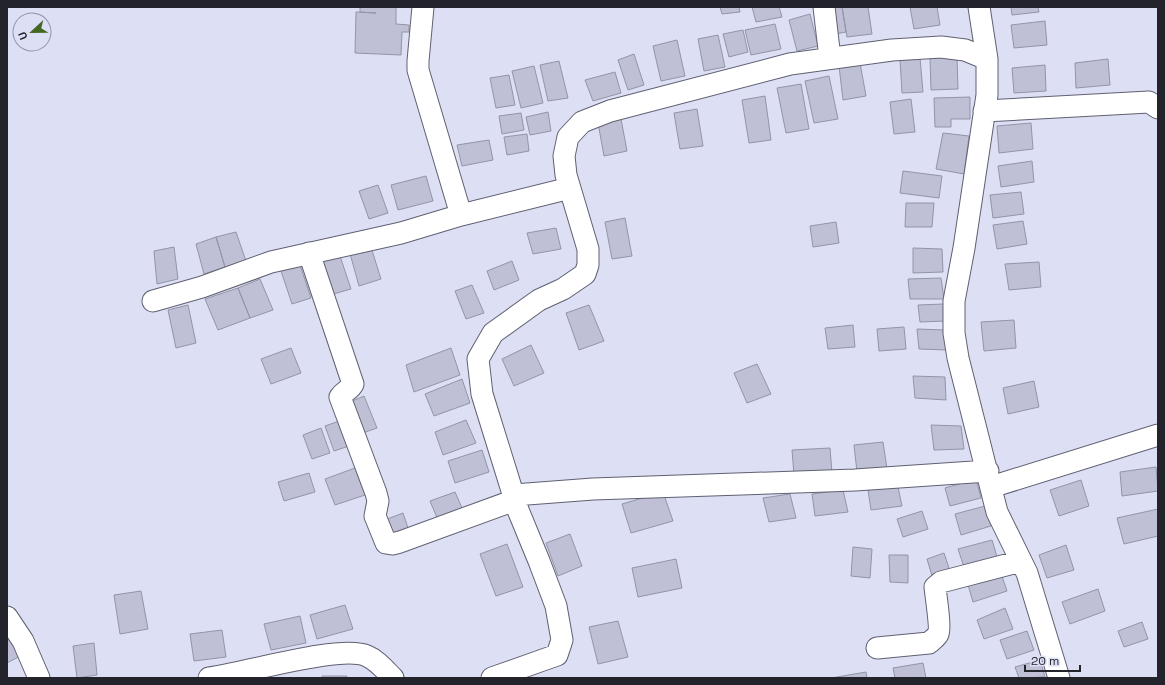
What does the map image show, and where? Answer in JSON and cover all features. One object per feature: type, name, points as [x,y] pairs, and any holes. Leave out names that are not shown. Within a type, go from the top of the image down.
[{"type":"street","points":[[423,7],[418,70],[442,144],[461,214]]},
{"type":"street","points":[[824,7],[830,58]]},
{"type":"street","points":[[979,7],[987,59],[984,111],[964,248],[954,301],[954,333],[958,358],[990,479],[997,512],[1029,580],[1059,678]]},
{"type":"street","points":[[492,678],[557,656],[562,640],[556,606],[515,497],[482,394],[478,359],[493,333],[539,300],[563,289],[585,274],[588,265],[588,249],[566,175],[564,156],[568,137],[582,122],[610,111],[790,64],[892,50],[941,47],[965,50],[987,59]]},
{"type":"street","points":[[984,111],[1149,102],[1158,108]]},
{"type":"street","points":[[153,301],[202,287],[271,262],[401,233],[461,214],[570,188]]},
{"type":"street","points":[[309,253],[353,384],[351,388],[342,393],[340,397],[376,493],[378,501],[375,516],[386,543],[395,544],[515,497],[593,489],[848,481],[990,479],[1158,434]]},
{"type":"street","points":[[877,648],[929,643],[934,639],[938,634],[940,627],[936,606],[935,587],[941,582],[1021,561]]},
{"type":"street","points":[[7,617],[23,641],[39,678]]},
{"type":"street","points":[[209,678],[347,652],[367,656],[383,666],[393,678]]},
{"type":"building","points":[[360,7],[396,7],[396,24],[409,25],[409,32],[402,32],[401,55],[355,53],[356,12],[376,13],[360,12]]},
{"type":"building","points":[[720,7],[739,7],[740,12],[722,14]]},
{"type":"building","points":[[752,7],[779,7],[782,17],[756,22]]},
{"type":"building","points":[[833,7],[842,7],[846,32],[835,34]]},
{"type":"building","points":[[842,7],[868,7],[872,34],[847,37]]},
{"type":"building","points":[[910,7],[937,7],[940,25],[914,29]]},
{"type":"building","points":[[1011,7],[1038,7],[1039,12],[1012,15]]},
{"type":"building","points":[[810,14],[818,46],[797,51],[789,20]]},
{"type":"building","points":[[1045,21],[1047,45],[1014,48],[1011,25]]},
{"type":"building","points":[[775,24],[781,49],[751,55],[745,30]]},
{"type":"building","points":[[743,30],[748,52],[729,57],[723,34]]},
{"type":"building","points":[[718,35],[725,67],[704,71],[698,39]]},
{"type":"building","points":[[677,40],[685,76],[661,81],[653,46]]},
{"type":"building","points":[[634,54],[644,85],[628,90],[618,60]]},
{"type":"building","points":[[957,57],[958,89],[931,90],[930,58]]},
{"type":"building","points":[[920,58],[923,92],[902,93],[900,60]]},
{"type":"building","points":[[1108,59],[1110,85],[1076,88],[1075,63]]},
{"type":"building","points":[[559,61],[568,98],[548,101],[540,65]]},
{"type":"building","points":[[860,63],[866,96],[843,100],[839,66]]},
{"type":"building","points":[[1045,65],[1046,91],[1014,93],[1012,68]]},
{"type":"building","points":[[534,66],[543,103],[521,108],[512,71]]},
{"type":"building","points":[[615,72],[621,93],[593,101],[585,80]]},
{"type":"building","points":[[509,75],[515,105],[496,108],[490,78]]},
{"type":"building","points":[[829,76],[838,119],[814,123],[805,81]]},
{"type":"building","points":[[801,84],[809,129],[786,133],[777,88]]},
{"type":"building","points":[[765,96],[771,140],[749,143],[742,100]]},
{"type":"building","points":[[970,97],[970,119],[951,119],[951,127],[935,127],[934,98]]},
{"type":"building","points":[[911,99],[915,132],[894,134],[890,102]]},
{"type":"building","points":[[697,109],[703,146],[680,149],[674,113]]},
{"type":"building","points":[[548,112],[551,131],[530,135],[526,117]]},
{"type":"building","points":[[521,113],[524,130],[502,134],[499,116]]},
{"type":"building","points":[[621,119],[627,151],[604,156],[598,123]]},
{"type":"building","points":[[1031,123],[1033,149],[999,153],[997,126]]},
{"type":"building","points":[[943,133],[969,136],[964,174],[936,169]]},
{"type":"building","points":[[527,134],[529,151],[507,155],[504,137]]},
{"type":"building","points":[[489,140],[493,160],[462,166],[457,145]]},
{"type":"building","points":[[1032,161],[1034,182],[1001,187],[998,166]]},
{"type":"building","points":[[903,171],[942,176],[939,198],[900,193]]},
{"type":"building","points":[[426,176],[433,201],[398,210],[391,185]]},
{"type":"building","points":[[378,185],[388,213],[369,219],[359,191]]},
{"type":"building","points":[[1021,192],[1024,214],[993,218],[990,195]]},
{"type":"building","points":[[906,203],[934,203],[932,227],[905,227]]},
{"type":"building","points":[[625,218],[632,256],[612,259],[605,222]]},
{"type":"building","points":[[1023,221],[1027,244],[997,249],[993,225]]},
{"type":"building","points":[[836,222],[839,243],[813,247],[810,226]]},
{"type":"building","points":[[556,228],[561,249],[533,254],[527,233]]},
{"type":"building","points":[[236,232],[246,261],[225,267],[216,237]]},
{"type":"building","points":[[216,237],[225,267],[204,274],[196,244]]},
{"type":"building","points":[[370,244],[381,279],[359,286],[349,250]]},
{"type":"building","points":[[174,247],[178,279],[157,284],[154,251]]},
{"type":"building","points":[[913,248],[942,249],[943,272],[913,273]]},
{"type":"building","points":[[339,253],[351,289],[330,295],[319,259]]},
{"type":"building","points":[[512,261],[519,280],[494,290],[487,271]]},
{"type":"building","points":[[1039,262],[1041,287],[1009,290],[1005,264]]},
{"type":"building","points":[[300,265],[311,298],[292,304],[281,271]]},
{"type":"building","points":[[941,278],[944,299],[910,299],[908,279]]},
{"type":"building","points":[[260,279],[273,310],[250,318],[238,288]]},
{"type":"building","points":[[472,285],[484,313],[466,319],[455,291]]},
{"type":"building","points":[[238,288],[250,318],[218,330],[205,299]]},
{"type":"building","points":[[944,304],[946,321],[920,322],[918,305]]},
{"type":"building","points":[[188,305],[196,343],[176,348],[168,310]]},
{"type":"building","points":[[589,305],[604,341],[579,350],[566,313]]},
{"type":"building","points":[[1014,320],[1016,348],[984,351],[981,322]]},
{"type":"building","points":[[853,325],[855,347],[828,349],[825,328]]},
{"type":"building","points":[[904,327],[906,349],[879,351],[877,329]]},
{"type":"building","points":[[917,329],[945,330],[947,350],[919,349]]},
{"type":"building","points":[[531,345],[544,373],[514,386],[502,359]]},
{"type":"building","points":[[291,348],[301,373],[271,384],[261,359]]},
{"type":"building","points":[[451,348],[460,375],[414,392],[406,365]]},
{"type":"building","points":[[757,364],[771,394],[747,403],[734,373]]},
{"type":"building","points":[[913,376],[945,377],[946,400],[915,398]]},
{"type":"building","points":[[462,379],[470,403],[434,416],[425,394]]},
{"type":"building","points":[[1034,381],[1039,407],[1008,414],[1003,388]]},
{"type":"building","points":[[364,396],[377,428],[357,435],[345,404]]},
{"type":"building","points":[[342,420],[352,445],[334,451],[325,426]]},
{"type":"building","points":[[466,420],[476,443],[443,455],[435,432]]},
{"type":"building","points":[[931,425],[961,426],[964,449],[934,450]]},
{"type":"building","points":[[321,428],[330,453],[312,459],[303,435]]},
{"type":"building","points":[[883,442],[887,469],[857,472],[854,445]]},
{"type":"building","points":[[830,448],[832,473],[794,475],[792,450]]},
{"type":"building","points":[[482,450],[489,472],[455,483],[448,461]]},
{"type":"building","points":[[1156,467],[1158,491],[1122,496],[1120,472]]},
{"type":"building","points":[[355,468],[365,495],[335,505],[325,479]]},
{"type":"building","points":[[309,473],[315,492],[284,501],[278,482]]},
{"type":"building","points":[[976,479],[981,498],[950,506],[945,488]]},
{"type":"building","points":[[1081,480],[1089,506],[1059,516],[1050,490]]},
{"type":"building","points":[[898,487],[902,506],[871,510],[868,490]]},
{"type":"building","points":[[843,490],[848,512],[815,516],[812,494]]},
{"type":"building","points":[[455,492],[463,510],[438,520],[430,501]]},
{"type":"building","points":[[663,492],[673,521],[631,533],[622,504]]},
{"type":"building","points":[[790,494],[796,518],[769,522],[763,498]]},
{"type":"building","points":[[985,506],[991,526],[961,535],[955,514]]},
{"type":"building","points":[[1158,509],[1158,536],[1124,544],[1117,518]]},
{"type":"building","points":[[922,511],[928,529],[903,537],[897,519]]},
{"type":"building","points":[[403,513],[409,531],[388,539],[382,521]]},
{"type":"building","points":[[570,534],[582,566],[558,576],[546,543]]},
{"type":"building","points":[[992,540],[998,560],[965,570],[958,549]]},
{"type":"building","points":[[507,544],[523,587],[496,596],[480,554]]},
{"type":"building","points":[[1066,545],[1074,570],[1047,578],[1039,555]]},
{"type":"building","points":[[853,547],[872,549],[870,578],[851,576]]},
{"type":"building","points":[[944,553],[951,574],[933,579],[927,559]]},
{"type":"building","points":[[889,555],[908,555],[908,583],[890,582]]},
{"type":"building","points":[[676,559],[682,588],[638,597],[632,568]]},
{"type":"building","points":[[1000,570],[1007,591],[973,602],[967,581]]},
{"type":"building","points":[[1098,589],[1105,611],[1070,624],[1062,602]]},
{"type":"building","points":[[141,591],[148,629],[120,634],[114,595]]},
{"type":"building","points":[[345,605],[353,629],[317,639],[310,615]]},
{"type":"building","points":[[1005,608],[1013,629],[984,639],[977,620]]},
{"type":"building","points":[[300,616],[306,643],[271,650],[264,624]]},
{"type":"building","points":[[618,621],[628,657],[598,664],[589,627]]},
{"type":"building","points":[[1142,622],[1148,639],[1124,647],[1118,631]]},
{"type":"building","points":[[7,623],[24,654],[7,663]]},
{"type":"building","points":[[222,630],[226,657],[194,661],[190,634]]},
{"type":"building","points":[[1027,631],[1034,650],[1007,659],[1000,640]]},
{"type":"building","points":[[94,643],[97,675],[77,678],[73,646]]},
{"type":"building","points":[[1040,660],[1045,677],[1019,678],[1015,667]]},
{"type":"building","points":[[923,663],[926,678],[895,678],[893,668]]},
{"type":"building","points":[[866,672],[867,678],[831,678]]},
{"type":"building","points":[[322,676],[347,676],[347,678],[322,678]]}]
